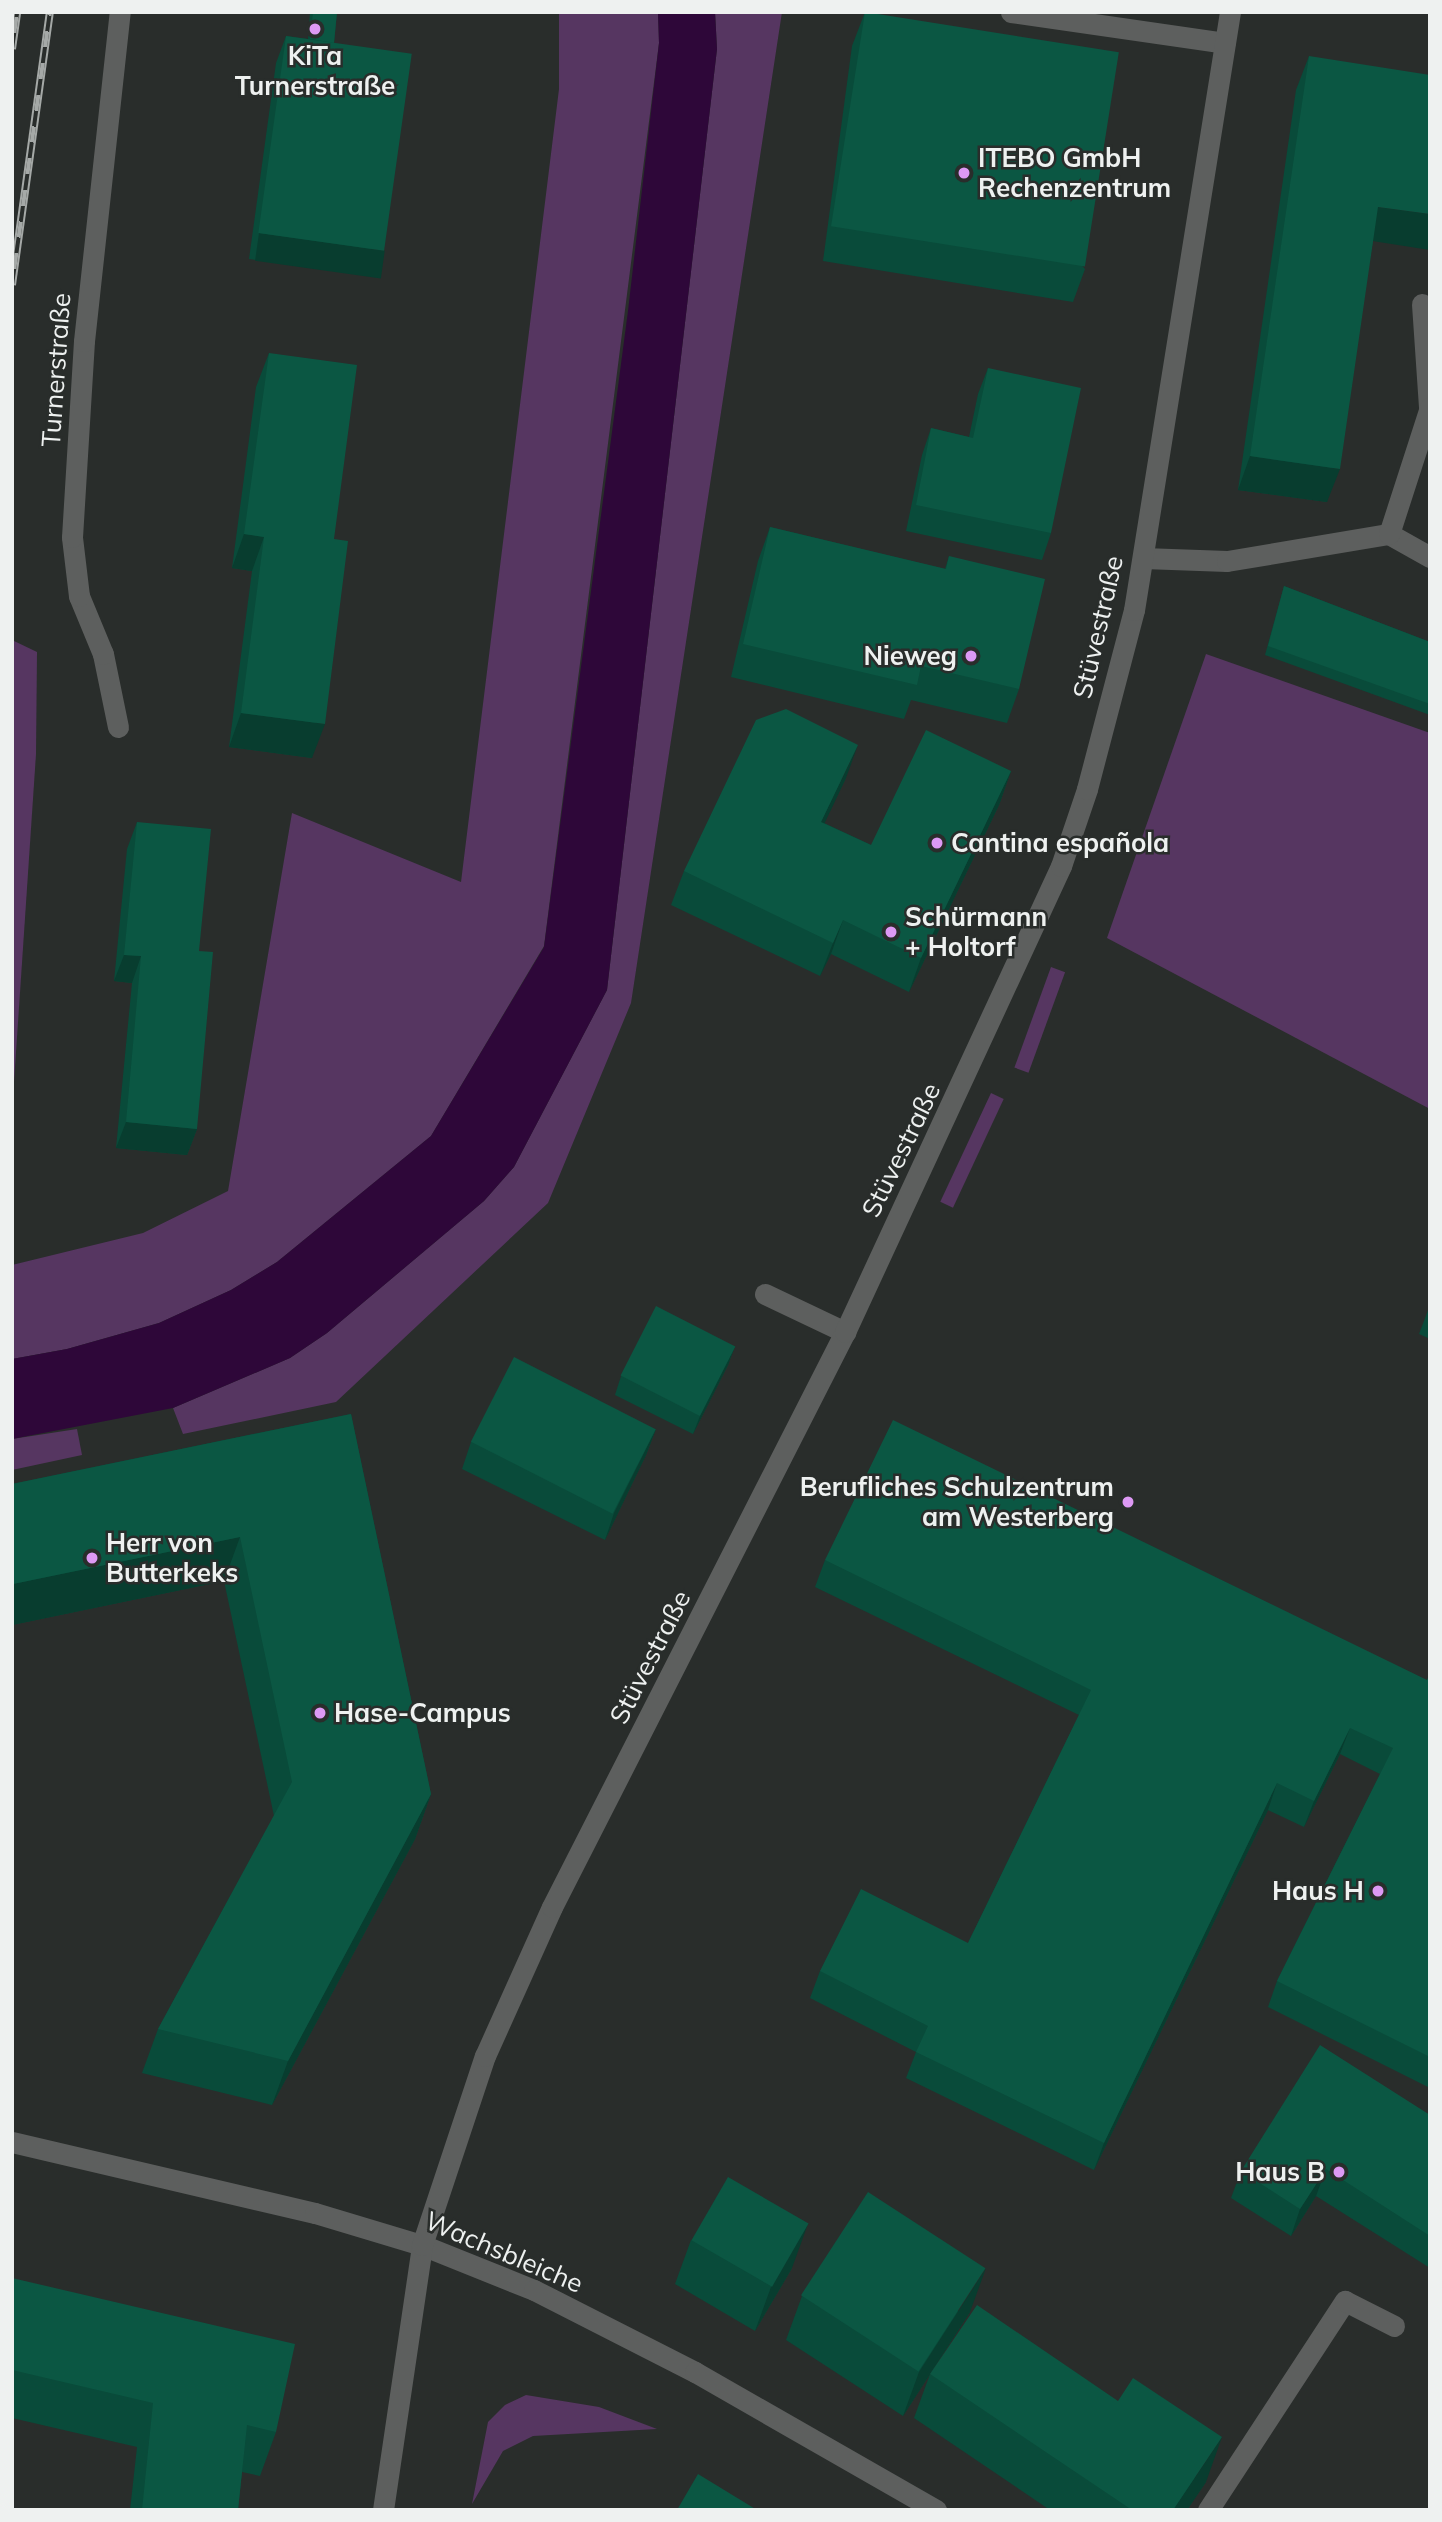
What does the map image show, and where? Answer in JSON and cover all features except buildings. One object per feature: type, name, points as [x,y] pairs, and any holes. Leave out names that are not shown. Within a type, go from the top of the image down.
[{"type":"street","name":"Turnerstraße","points":[[118,727],[103,654],[79,596],[72,537],[84,341],[120,12]]},
{"type":"street","points":[[1012,12],[1225,43]]},
{"type":"street","name":"Stüvestraße","points":[[383,2510],[422,2245],[485,2056],[552,1907],[845,1332],[1061,866],[1087,789],[1143,558],[1230,12]]},
{"type":"street","points":[[1389,534],[1429,408],[1422,304]]},
{"type":"street","points":[[1143,558],[1227,561],[1389,534],[1430,557]]},
{"type":"street","points":[[765,1294],[845,1332]]},
{"type":"street","name":"Wachsbleiche","points":[[12,2142],[315,2213],[422,2245],[534,2290],[695,2372],[936,2510]]},
{"type":"street","points":[[1208,2510],[1345,2301],[1394,2326]]},
{"type":"shaded area","points":[[559,12],[658,12],[659,43],[544,946],[431,1136],[277,1262],[231,1290],[159,1323],[67,1349],[12,1359],[12,1265],[143,1233],[228,1191],[292,813],[461,882],[559,89]]},
{"type":"shaded area","points":[[658,12],[715,12],[717,49],[607,990],[514,1167],[484,1201],[327,1333],[290,1358],[173,1408],[12,1439],[12,1359],[67,1349],[159,1323],[231,1290],[277,1262],[431,1136],[544,947],[628,311],[659,43]]},
{"type":"shaded area","points":[[715,12],[782,12],[631,1003],[548,1203],[336,1402],[183,1434],[173,1408],[290,1358],[327,1333],[484,1201],[514,1167],[607,990],[717,49]]},
{"type":"shaded area","points":[[12,640],[37,652],[36,754],[12,1112]]},
{"type":"shaded area","points":[[1206,654],[1430,733],[1430,1109],[1107,938]]},
{"type":"shaded area","points":[[1051,967],[1065,972],[1028,1073],[1014,1068]]},
{"type":"shaded area","points":[[991,1093],[1004,1099],[953,1208],[940,1202]]},
{"type":"shaded area","points":[[77,1429],[82,1455],[12,1470],[12,1439]]},
{"type":"shaded area","points":[[526,2395],[599,2407],[657,2429],[533,2436],[503,2451],[472,2504],[488,2422],[505,2405]]},
{"type":"railway","points":[[12,49],[17,12]]},
{"type":"railway","points":[[12,285],[50,12]]},
{"type":"place","name":"KiTa Turnerstraße","points":[[315,29]]},
{"type":"place","name":"ITEBO GmbH Rechenzentrum","points":[[964,173]]},
{"type":"place","name":"Nieweg","points":[[971,656]]},
{"type":"place","name":"Cantina española","points":[[937,843]]},
{"type":"place","name":"Schürmann + Holtorf","points":[[891,932]]},
{"type":"place","name":"Berufliches Schulzentrum am Westerberg","points":[[1128,1502]]},
{"type":"place","name":"Herr von Butterkeks","points":[[92,1558]]},
{"type":"place","name":"Hase-Campus","points":[[320,1713]]},
{"type":"place","name":"Haus H","points":[[1378,1891]]},
{"type":"place","name":"Haus B","points":[[1339,2172]]}]
